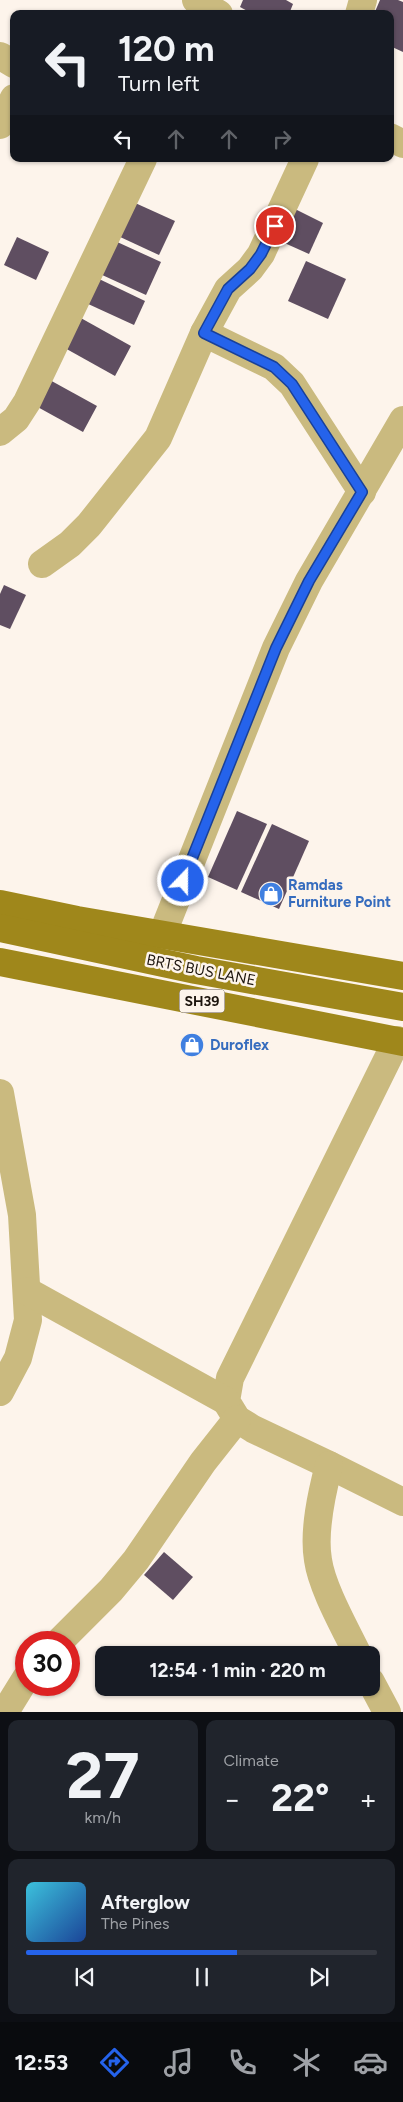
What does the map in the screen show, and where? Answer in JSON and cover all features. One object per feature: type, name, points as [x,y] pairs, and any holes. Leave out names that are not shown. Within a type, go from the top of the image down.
[{"type":"main road","points":[[0,904],[162,935],[403,976]]},
{"type":"main road","name":"BRTS BUS LANE","points":[[0,928],[196,970],[403,1007]]},
{"type":"main road","name":"SH39","points":[[0,962],[400,1041]]},
{"type":"street","points":[[196,0],[213,10]]},
{"type":"street","points":[[0,125],[10,106]]},
{"type":"street","points":[[0,432],[16,419],[27,402],[142,162]]},
{"type":"street","points":[[42,564],[70,544],[89,525],[158,438],[204,333],[228,289],[250,269],[261,254],[304,162]]},
{"type":"street","points":[[204,333],[274,367],[292,384],[362,492]]},
{"type":"street","points":[[162,935],[276,648],[309,581],[403,420]]},
{"type":"street","points":[[70,1631],[111,1590],[136,1560],[203,1462],[231,1410],[230,1378],[400,1041]]},
{"type":"street","points":[[0,1093],[11,1209],[27,1291],[28,1320],[18,1358],[0,1392]]},
{"type":"street","points":[[27,1291],[231,1410],[253,1430],[403,1502]]},
{"type":"street","points":[[329,1465],[322,1492],[318,1532],[318,1560],[326,1585],[354,1646]]},
{"type":"street","points":[[5,1712],[15,1696]]},
{"type":"street","points":[[378,1696],[387,1712]]},
{"type":"building","points":[[243,0],[286,0],[293,4],[291,10],[246,10],[240,7]]},
{"type":"building","points":[[380,0],[398,0],[403,2],[403,52],[394,48],[394,10],[376,10]]},
{"type":"building","points":[[133,202],[175,221],[159,255],[118,236]]},
{"type":"building","points":[[295,209],[323,223],[309,254],[280,241]]},
{"type":"building","points":[[17,237],[49,252],[36,280],[4,265]]},
{"type":"building","points":[[115,241],[161,262],[146,295],[100,274]]},
{"type":"building","points":[[306,261],[346,279],[328,319],[288,301]]},
{"type":"building","points":[[97,278],[145,301],[134,325],[86,303]]},
{"type":"building","points":[[79,317],[131,346],[115,376],[63,347]]},
{"type":"building","points":[[48,379],[97,406],[83,432],[34,405]]},
{"type":"building","points":[[4,585],[26,595],[10,629],[0,625],[0,594]]},
{"type":"building","points":[[237,811],[267,824],[237,890],[208,877]]},
{"type":"building","points":[[272,824],[309,841],[279,909],[241,892]]},
{"type":"building","points":[[164,1552],[193,1577],[173,1600],[144,1575]]},
{"type":"place","name":"Ramdas Furniture Point","points":[[271,894]]},
{"type":"place","name":"Duroflex","points":[[192,1045]]},
{"type":"route","points":[[183,881],[276,648],[309,581],[362,492],[292,384],[274,367],[204,333],[228,289],[250,269],[261,254],[275,226]]}]
